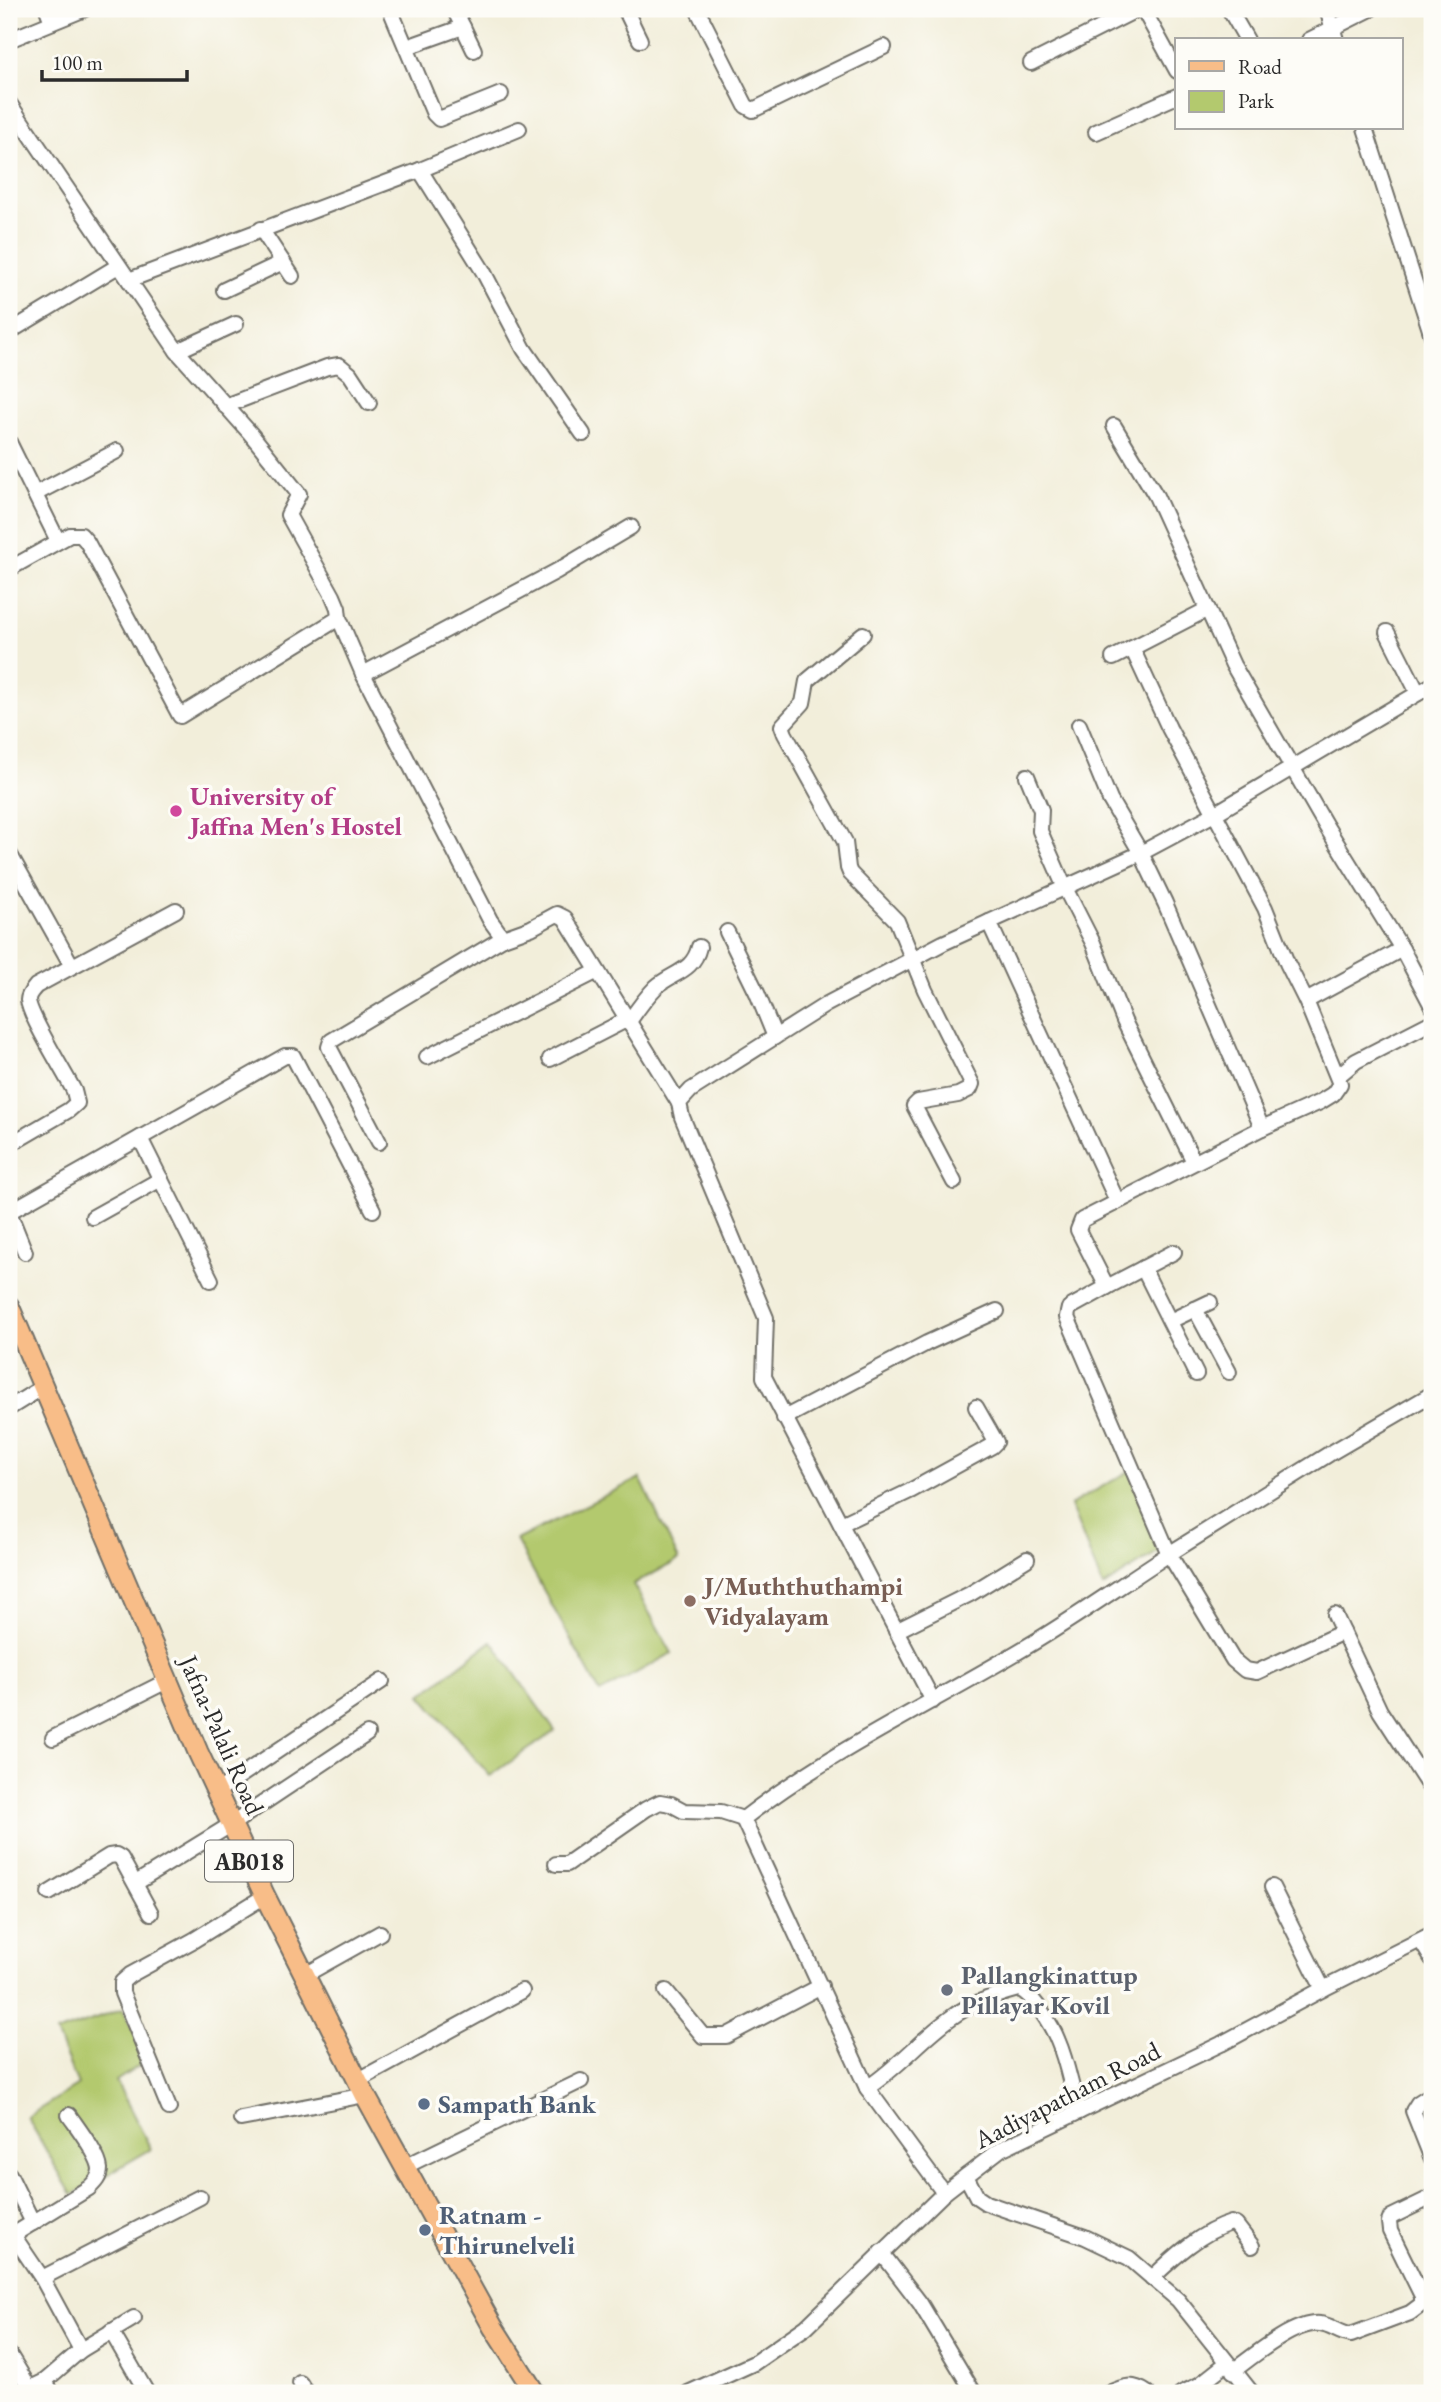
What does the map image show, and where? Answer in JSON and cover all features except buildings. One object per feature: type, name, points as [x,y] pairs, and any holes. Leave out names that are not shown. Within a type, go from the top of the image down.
[{"type":"main road","name":"Jafna-Palali Road","points":[[9,1310],[216,1792],[265,1896],[362,2087],[493,2327],[535,2393]]},
{"type":"street","points":[[10,35],[50,15],[85,9]]},
{"type":"street","points":[[390,9],[434,114],[439,119],[501,94]]},
{"type":"street","points":[[454,9],[474,50]]},
{"type":"street","points":[[625,9],[639,40]]},
{"type":"street","points":[[697,9],[746,106],[753,110],[884,47]]},
{"type":"street","points":[[1031,63],[1141,9],[1175,68]]},
{"type":"street","points":[[1229,9],[1246,38]]},
{"type":"street","points":[[1327,9],[1335,35],[1371,9]]},
{"type":"street","points":[[407,47],[463,27]]},
{"type":"street","points":[[1096,132],[1175,97]]},
{"type":"street","points":[[9,103],[177,351],[250,433],[299,494],[288,515],[333,596],[339,618],[363,674],[490,920],[502,938]]},
{"type":"street","points":[[129,280],[420,170],[519,129]]},
{"type":"street","points":[[1366,130],[1432,336]]},
{"type":"street","points":[[420,170],[483,271],[524,349],[583,434]]},
{"type":"street","points":[[261,229],[292,276]]},
{"type":"street","points":[[224,290],[283,262]]},
{"type":"street","points":[[9,332],[118,266]]},
{"type":"street","points":[[177,351],[236,324]]},
{"type":"street","points":[[225,406],[327,367],[339,365],[349,374],[369,403]]},
{"type":"street","points":[[1114,426],[1156,496],[1233,665],[1402,949],[1432,1006]]},
{"type":"street","points":[[9,442],[58,541]]},
{"type":"street","points":[[35,494],[117,451]]},
{"type":"street","points":[[363,674],[557,571],[631,527]]},
{"type":"street","points":[[9,569],[70,534],[81,535],[180,716],[339,618]]},
{"type":"street","points":[[1113,658],[1208,609]]},
{"type":"street","points":[[1387,632],[1418,694]]},
{"type":"street","points":[[863,634],[807,681],[803,703],[782,726],[845,842],[848,868],[897,921],[925,990],[972,1084],[971,1089],[958,1095],[918,1102],[914,1106],[954,1182]]},
{"type":"street","points":[[1107,1287],[1078,1230],[1082,1220],[1333,1094],[1340,1084],[1265,908],[1169,728],[1132,648]]},
{"type":"street","points":[[679,1103],[691,1090],[827,1004],[912,959],[1141,853],[1216,813],[1432,685]]},
{"type":"street","points":[[1079,725],[1110,800],[1141,853],[1201,982],[1262,1128]]},
{"type":"street","points":[[1027,776],[1041,810],[1040,831],[1093,943],[1124,1021],[1194,1162]]},
{"type":"street","points":[[9,853],[72,966]]},
{"type":"street","points":[[9,1145],[69,1110],[77,1102],[74,1091],[34,1016],[28,999],[36,986],[176,910]]},
{"type":"street","points":[[379,1142],[330,1047],[331,1041],[502,938],[531,928],[557,914],[561,916],[679,1103],[682,1117],[766,1318],[764,1377],[933,1701]]},
{"type":"street","points":[[989,922],[1117,1201]]},
{"type":"street","points":[[727,932],[775,1037]]},
{"type":"street","points":[[550,1059],[627,1021],[658,985],[693,963],[699,947]]},
{"type":"street","points":[[1306,1001],[1402,949]]},
{"type":"street","points":[[427,1057],[596,972]]},
{"type":"street","points":[[1338,1076],[1356,1062],[1432,1022]]},
{"type":"street","points":[[25,1252],[9,1212],[285,1056],[293,1056],[373,1210]]},
{"type":"street","points":[[140,1138],[211,1280]]},
{"type":"street","points":[[93,1217],[160,1179]]},
{"type":"street","points":[[1174,1252],[1069,1308],[1067,1317],[1169,1554],[1227,1651],[1245,1670],[1257,1671],[1343,1632]]},
{"type":"street","points":[[1143,1268],[1196,1374]]},
{"type":"street","points":[[1170,1321],[1210,1302]]},
{"type":"street","points":[[1195,1309],[1229,1372]]},
{"type":"street","points":[[784,1418],[927,1343],[997,1311]]},
{"type":"street","points":[[9,1408],[43,1387]]},
{"type":"street","points":[[743,1819],[777,1793],[851,1747],[1028,1647],[1169,1554],[1329,1454],[1432,1394]]},
{"type":"street","points":[[841,1524],[992,1447],[996,1442],[976,1407]]},
{"type":"street","points":[[896,1631],[970,1594],[1027,1559]]},
{"type":"street","points":[[1335,1615],[1380,1711],[1432,1791]]},
{"type":"street","points":[[53,1738],[169,1680]]},
{"type":"street","points":[[216,1792],[382,1681]]},
{"type":"street","points":[[136,1883],[232,1824],[368,1734]]},
{"type":"street","points":[[556,1864],[567,1864],[660,1802],[684,1811],[721,1812],[743,1819],[867,2088],[944,2193]]},
{"type":"street","points":[[49,1893],[112,1855],[121,1858],[151,1913]]},
{"type":"street","points":[[1272,1887],[1322,1989]]},
{"type":"street","points":[[169,2108],[122,1993],[122,1982],[265,1896]]},
{"type":"street","points":[[305,1975],[380,1933]]},
{"type":"street","points":[[1426,1937],[1432,1959]]},
{"type":"street","name":"Aadiyapatham Road","points":[[688,2393],[754,2362],[806,2327],[944,2193],[1001,2149],[1221,2044],[1426,1937]]},
{"type":"street","points":[[666,1991],[703,2036],[726,2036],[821,1986]]},
{"type":"street","points":[[867,2088],[886,2076],[952,2017],[971,2006],[1018,1989],[1024,1990],[1036,2004],[1058,2040],[1079,2112]]},
{"type":"street","points":[[241,2119],[362,2087],[522,1991]]},
{"type":"street","points":[[406,2166],[581,2081]]},
{"type":"street","points":[[1432,2094],[1413,2111],[1432,2159]]},
{"type":"street","points":[[69,2115],[97,2159],[100,2169],[97,2180],[89,2188],[11,2234],[42,2278],[81,2350]]},
{"type":"street","points":[[9,2174],[33,2223]]},
{"type":"street","points":[[966,2176],[977,2197],[986,2203],[1085,2237],[1129,2258],[1178,2300],[1252,2393]]},
{"type":"street","points":[[42,2278],[200,2197]]},
{"type":"street","points":[[1182,2393],[1293,2331],[1312,2324],[1322,2324],[1351,2335],[1410,2313],[1422,2304],[1422,2296],[1390,2231],[1389,2222],[1391,2217],[1432,2197]]},
{"type":"street","points":[[1152,2278],[1177,2254],[1221,2226],[1231,2223],[1236,2225],[1252,2246]]},
{"type":"street","points":[[881,2252],[920,2303],[974,2393]]},
{"type":"street","points":[[9,2354],[25,2390],[48,2387],[81,2350],[134,2318]]},
{"type":"street","points":[[111,2331],[147,2393]]},
{"type":"street","points":[[724,2377],[728,2393]]},
{"type":"street","points":[[1109,2393],[1126,2386],[1138,2387],[1147,2393]]},
{"type":"green space","points":[[1130,1471],[1159,1551],[1103,1587],[1070,1505]]},
{"type":"green space","points":[[640,1478],[679,1560],[633,1584],[672,1653],[600,1693],[516,1540]]},
{"type":"green space","points":[[492,1641],[555,1731],[490,1776],[421,1695]]},
{"type":"green space","points":[[123,2009],[148,2060],[116,2081],[151,2149],[72,2195],[27,2117],[78,2085],[56,2033]]},
{"type":"place","name":"University of Jaffna Men's Hostel","points":[[176,811]]},
{"type":"place","name":"J/Muththuthampi Vidyalayam","points":[[690,1601]]},
{"type":"place","name":"Pallangkinattup Pillayar Kovil","points":[[947,1990]]},
{"type":"place","name":"Sampath Bank","points":[[424,2104]]},
{"type":"place","name":"Ratnam - Thirunelveli","points":[[425,2230]]}]
